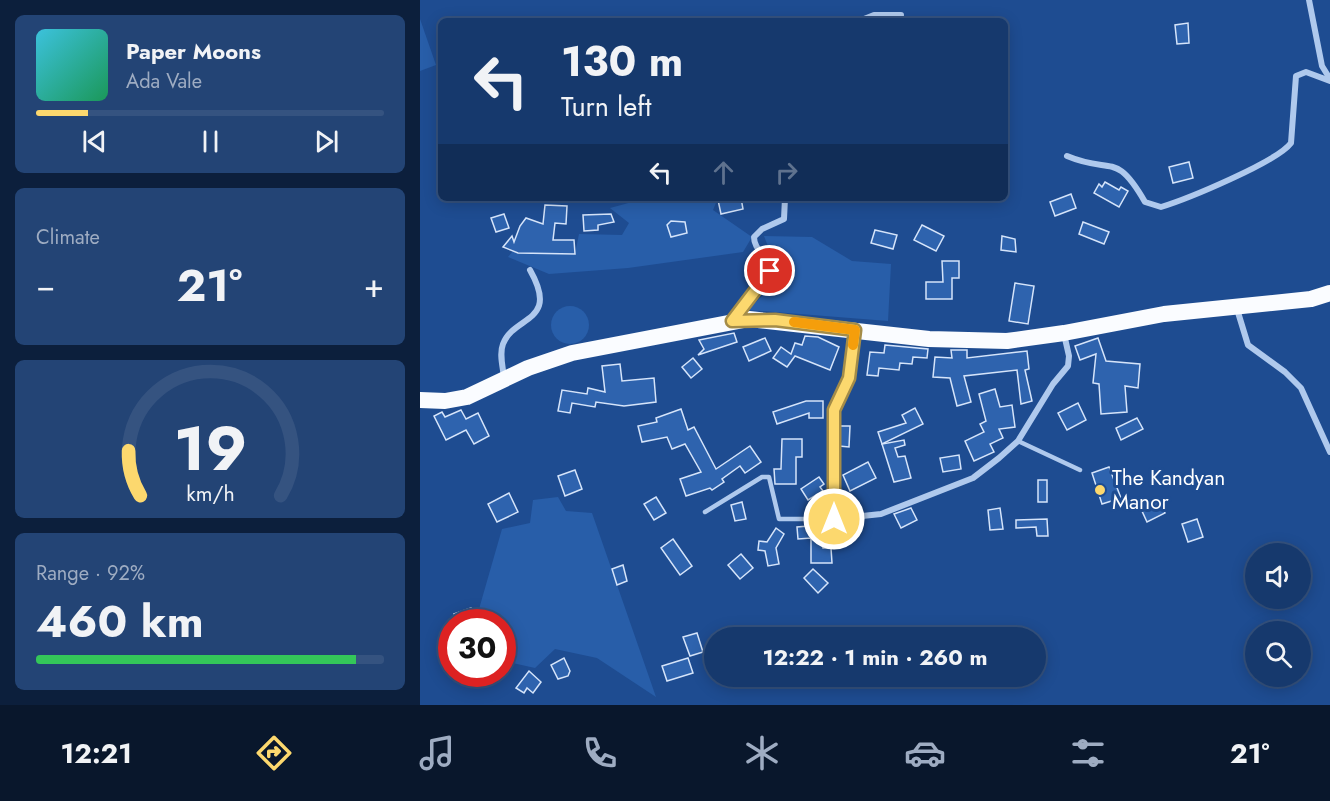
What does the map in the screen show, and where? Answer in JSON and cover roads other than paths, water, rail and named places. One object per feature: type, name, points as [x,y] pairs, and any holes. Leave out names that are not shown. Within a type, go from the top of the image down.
[{"type":"highway","points":[[420,400],[445,401],[467,397],[541,362],[572,353],[732,321],[775,320],[961,341],[1007,340],[1064,333],[1164,314],[1311,299],[1330,293]]},
{"type":"street","points":[[1309,0],[1322,66],[1330,80]]},
{"type":"street","points":[[866,18],[873,15],[901,15]]},
{"type":"street","points":[[1067,156],[1086,163],[1116,165],[1129,176],[1145,202],[1161,207],[1264,162],[1287,148],[1291,143],[1296,76],[1306,72],[1330,80]]},
{"type":"street","points":[[732,321],[770,271],[767,259],[756,247],[754,237],[762,229],[784,219],[785,201]]},
{"type":"street","points":[[504,380],[502,345],[508,336],[531,319],[539,303],[538,284],[530,270]]},
{"type":"street","points":[[1236,306],[1248,345],[1285,372],[1301,388],[1330,452]]},
{"type":"street","points":[[855,330],[849,378],[834,410],[834,519],[881,514],[973,478],[1018,441],[1053,384],[1068,366],[1069,356],[1064,333]]},
{"type":"lane","points":[[1018,441],[1080,470]]},
{"type":"lane","points":[[705,512],[762,477],[769,477],[779,519],[834,519]]},
{"type":"place","name":"The Kandyan Manor","points":[[1100,490]]}]
